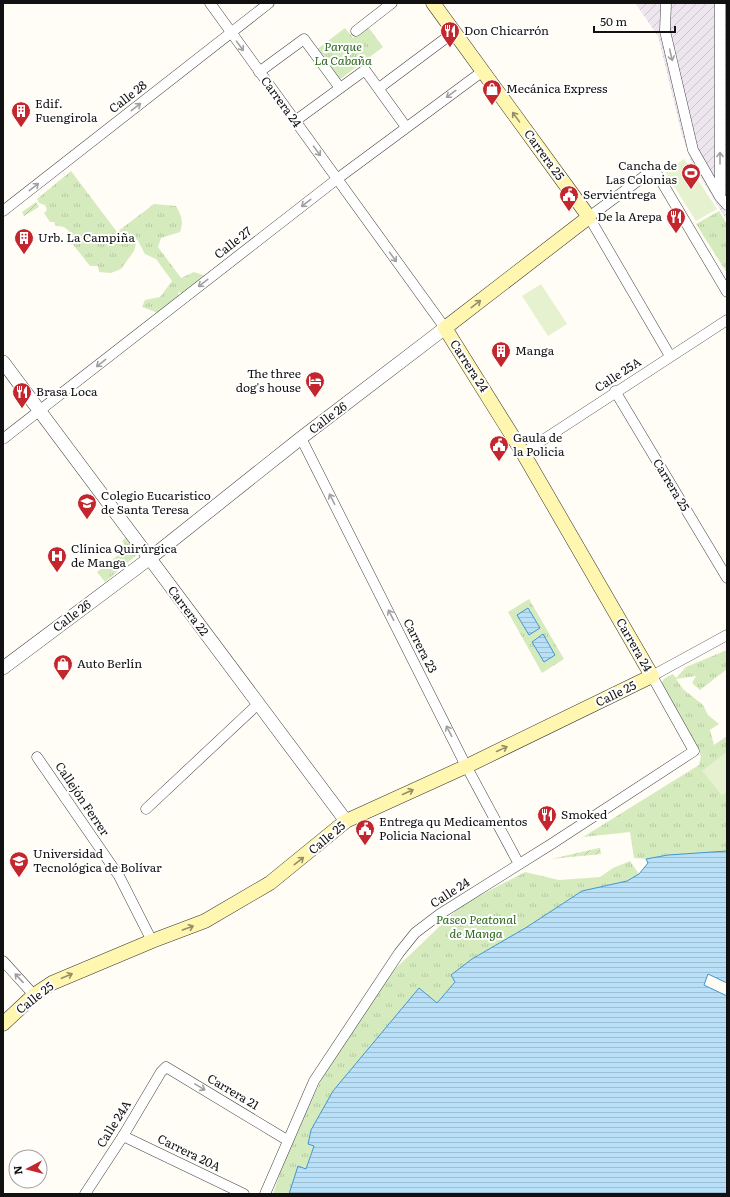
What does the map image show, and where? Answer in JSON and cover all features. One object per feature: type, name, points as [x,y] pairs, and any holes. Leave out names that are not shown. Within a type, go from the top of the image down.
[{"type":"main road","name":"Carrera 25","points":[[433,3],[589,216]]},
{"type":"main road","name":"Calle 26","points":[[445,328],[589,216]]},
{"type":"main road","name":"Carrera 24","points":[[445,328],[523,453],[652,676]]},
{"type":"main road","name":"Calle 25","points":[[3,1024],[34,995],[52,983],[152,941],[205,921],[270,883],[346,821],[467,766],[652,676]]},
{"type":"street","name":"Carrera 24","points":[[210,3],[230,33],[445,328]]},
{"type":"street","name":"Calle 28","points":[[3,211],[269,3]]},
{"type":"street","points":[[356,31],[392,3]]},
{"type":"street","points":[[666,3],[666,31],[694,150],[720,197],[727,205]]},
{"type":"street","points":[[720,3],[720,197]]},
{"type":"street","points":[[379,88],[454,32]]},
{"type":"street","points":[[259,72],[304,38],[340,88]]},
{"type":"street","points":[[295,121],[365,70],[406,127]]},
{"type":"street","name":"Calle 27","points":[[3,439],[337,179],[483,71]]},
{"type":"street","name":"Calle 26","points":[[589,216],[654,169],[727,292]]},
{"type":"street","name":"Carrera 25","points":[[589,216],[670,356]]},
{"type":"street","name":"Calle 25A","points":[[523,453],[727,320]]},
{"type":"street","name":"Calle 26","points":[[3,668],[149,559],[301,438],[445,328]]},
{"type":"street","name":"Carrera 22","points":[[3,362],[346,821]]},
{"type":"street","name":"Carrera 25","points":[[615,392],[727,578]]},
{"type":"street","name":"Carrera 23","points":[[301,438],[467,766],[520,864]]},
{"type":"street","name":"Calle 25","points":[[652,676],[727,635]]},
{"type":"street","name":"Carrera 24","points":[[652,676],[694,751]]},
{"type":"street","points":[[146,809],[258,704]]},
{"type":"street","name":"Calle 24","points":[[265,1194],[287,1140],[314,1081],[399,953],[415,933],[440,914],[694,751]]},
{"type":"street","name":"Callejón Ferrer","points":[[37,757],[119,876],[152,941]]},
{"type":"street","points":[[3,961],[34,995]]},
{"type":"street","name":"Carrera 21","points":[[166,1067],[287,1140]]},
{"type":"street","name":"Calle 24A","points":[[85,1194],[123,1136],[161,1072],[166,1067]]},
{"type":"street","name":"Carrera 20A","points":[[123,1136],[244,1194]]},
{"type":"shaded area","points":[[635,3],[727,3],[727,221],[691,161],[682,135],[658,36]]},
{"type":"green space","name":"Parque La Cabaña","points":[[368,27],[383,47],[339,80],[316,50],[345,28],[353,38]]},
{"type":"green space","name":"Cancha de Las Colonias","points":[[684,159],[717,209],[696,221],[665,172]]},
{"type":"green space","points":[[71,171],[117,232],[154,204],[176,206],[181,218],[182,225],[180,232],[161,238],[158,247],[181,278],[194,272],[206,276],[188,295],[178,292],[180,301],[158,313],[142,307],[145,300],[160,297],[172,281],[156,259],[145,254],[137,239],[134,251],[121,269],[111,273],[99,272],[98,266],[90,266],[71,242],[73,237],[68,230],[64,227],[56,226],[54,222],[50,222],[44,213],[47,210],[45,205],[39,203],[37,199]]},
{"type":"green space","points":[[36,202],[39,207],[24,216],[22,212]]},
{"type":"green space","points":[[719,211],[727,224],[727,273],[696,224]]},
{"type":"green space","points":[[541,284],[567,324],[548,336],[522,296]]},
{"type":"green space","points":[[128,536],[140,552],[105,582],[97,572],[127,548],[122,541]]},
{"type":"green space","points":[[529,599],[564,659],[542,673],[508,612]]},
{"type":"green space","points":[[727,650],[727,669],[700,690],[692,683],[696,676],[676,679],[683,689],[703,705],[708,715],[719,724],[710,730],[714,745],[727,736],[727,752],[703,771],[722,795],[727,791],[727,851],[668,855],[646,859],[634,858],[630,832],[583,837],[699,765],[701,756],[692,737],[660,684],[665,678],[673,674],[676,678],[686,667]]},
{"type":"green space","points":[[727,752],[727,791],[722,795],[702,771]]},
{"type":"green space","points":[[599,848],[601,854],[551,859]]},
{"type":"green space","name":"Paseo Peatonal de Manga","points":[[630,861],[639,874],[627,881],[582,891],[527,927],[472,959],[451,975],[455,982],[437,1003],[419,988],[333,1091],[306,1169],[298,1166],[289,1194],[273,1194],[288,1149],[335,1052],[394,970],[462,905],[525,872],[559,880],[600,877],[613,868]]},
{"type":"water","points":[[528,608],[540,628],[529,635],[517,615]]},
{"type":"water","points":[[543,634],[555,655],[544,662],[532,642]]},
{"type":"water","points":[[727,851],[727,983],[708,974],[704,985],[727,996],[727,1194],[289,1194],[298,1166],[306,1169],[314,1146],[308,1144],[311,1130],[333,1091],[419,988],[437,1003],[455,982],[451,975],[472,959],[527,927],[582,891],[627,881],[639,874],[648,863],[646,859],[668,855]]},
{"type":"place","name":"Don Chicarrón","points":[[450,48]]},
{"type":"place","name":"Mecánica Express","points":[[492,106]]},
{"type":"place","name":"Edif. Fuengirola","points":[[21,128]]},
{"type":"place","name":"Cancha de Las Colonias","points":[[691,190]]},
{"type":"place","name":"Servientrega","points":[[569,212]]},
{"type":"place","name":"De la Arepa","points":[[676,234]]},
{"type":"place","name":"Urb. La Campiña","points":[[24,255]]},
{"type":"place","name":"Manga","points":[[501,368]]},
{"type":"place","name":"The three dog's house","points":[[315,398]]},
{"type":"place","name":"Brasa Loca","points":[[22,409]]},
{"type":"place","name":"Gaula de la Policia","points":[[499,462]]},
{"type":"place","name":"Colegio Eucaristico de Santa Teresa","points":[[87,520]]},
{"type":"place","name":"Clínica Quirúrgica de Manga","points":[[57,573]]},
{"type":"place","name":"Auto Berlín","points":[[63,681]]},
{"type":"place","name":"Smoked","points":[[547,832]]},
{"type":"place","name":"Entrega qu Medicamentos Policia Nacional","points":[[365,846]]},
{"type":"place","name":"Universidad Tecnológica de Bolívar","points":[[19,878]]}]
